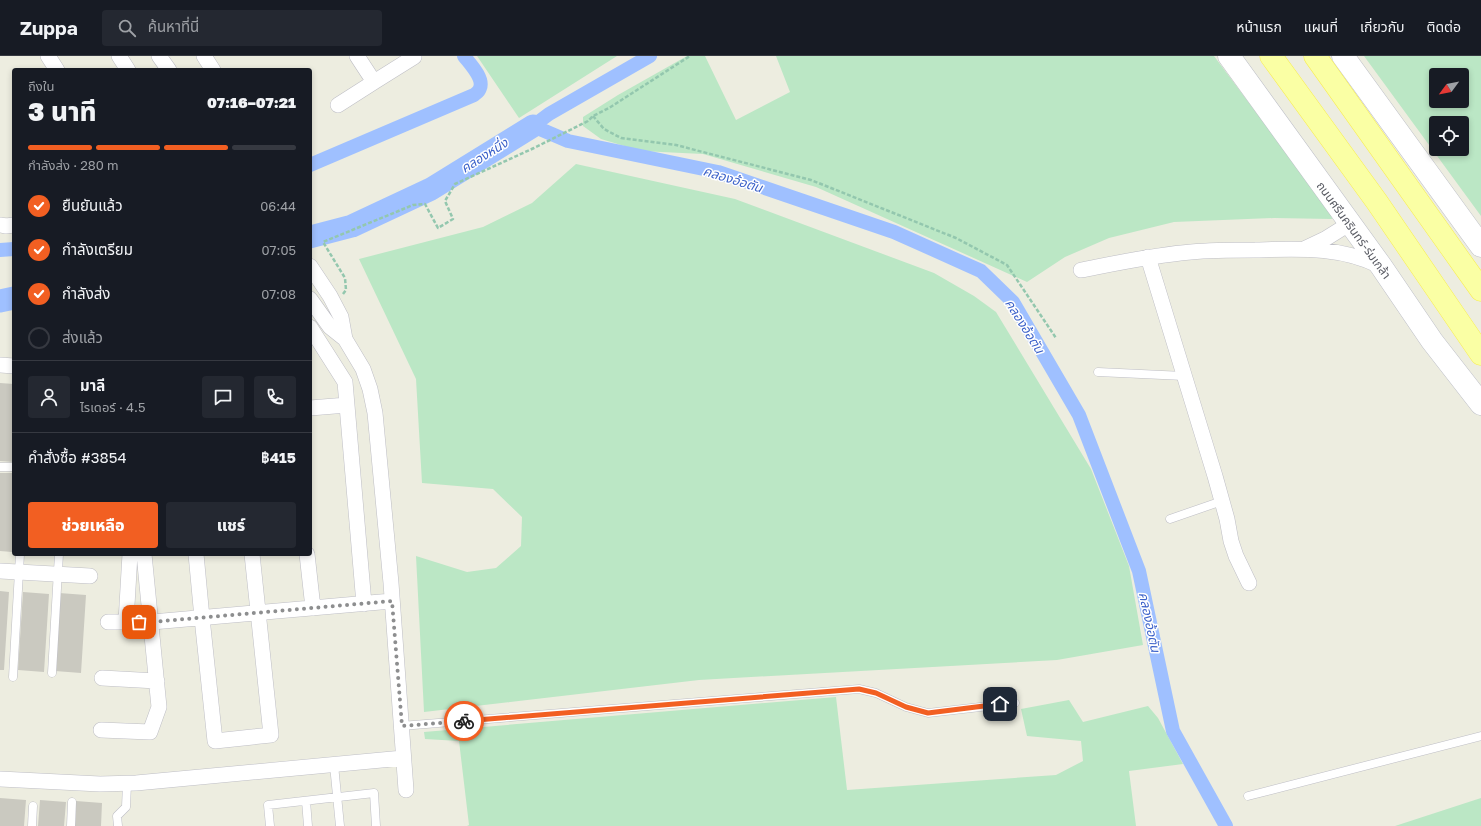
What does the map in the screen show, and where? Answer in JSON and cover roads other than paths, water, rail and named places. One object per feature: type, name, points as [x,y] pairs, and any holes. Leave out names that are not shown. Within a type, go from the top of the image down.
[{"type":"main road","name":"ถนนศรีนครินทร์-ร่มเกล้า","points":[[1229,56],[1349,224],[1381,266],[1432,341],[1481,404]]},
{"type":"main road","points":[[1271,56],[1377,202],[1481,354]]},
{"type":"main road","points":[[1315,56],[1481,290]]},
{"type":"main road","points":[[1343,56],[1480,244]]},
{"type":"street","points":[[48,56],[56,68]]},
{"type":"street","points":[[119,56],[127,68]]},
{"type":"street","points":[[159,56],[168,68]]},
{"type":"street","points":[[204,56],[212,68]]},
{"type":"street","points":[[357,56],[374,82]]},
{"type":"street","points":[[338,105],[414,57]]},
{"type":"street","points":[[1306,248],[1325,239],[1349,224]]},
{"type":"street","points":[[0,225],[12,225]]},
{"type":"street","points":[[1081,270],[1148,257],[1192,252],[1306,248],[1363,258],[1381,266]]},
{"type":"street","points":[[1148,257],[1222,501],[1236,556],[1249,583]]},
{"type":"street","points":[[312,269],[341,317],[345,339]]},
{"type":"street","points":[[313,303],[330,327],[345,339],[363,369],[370,389],[375,413],[392,601],[406,790]]},
{"type":"street","points":[[312,330],[345,382],[364,604]]},
{"type":"street","points":[[0,366],[12,366]]},
{"type":"street","points":[[312,408],[347,405]]},
{"type":"street","points":[[126,622],[130,556]]},
{"type":"street","points":[[101,730],[150,732],[159,707],[152,622],[144,556]]},
{"type":"street","points":[[196,556],[215,741],[271,735],[252,556]]},
{"type":"street","points":[[307,556],[313,608]]},
{"type":"street","points":[[0,571],[90,576]]},
{"type":"street","points":[[108,622],[152,622],[392,601]]},
{"type":"street","points":[[102,678],[157,681]]},
{"type":"street","points":[[0,779],[127,784],[403,758]]},
{"type":"lane","points":[[1098,372],[1184,376]]},
{"type":"lane","points":[[0,466],[12,467]]},
{"type":"lane","points":[[1170,519],[1222,501]]},
{"type":"lane","points":[[13,677],[20,556]]},
{"type":"lane","points":[[52,673],[59,556]]},
{"type":"lane","points":[[402,726],[859,689],[876,693],[906,707],[928,713],[1015,703]]},
{"type":"lane","points":[[1248,796],[1481,736]]},
{"type":"lane","points":[[334,764],[340,826]]},
{"type":"lane","points":[[118,826],[117,816],[126,807],[127,784]]},
{"type":"lane","points":[[270,826],[268,805],[374,793],[376,826]]},
{"type":"lane","points":[[306,801],[308,826]]},
{"type":"lane","points":[[71,826],[72,802]]},
{"type":"lane","points":[[32,826],[33,806]]},
{"type":"waterway","points":[[312,164],[474,95],[480,89],[480,80],[476,71],[464,56]]},
{"type":"waterway","name":"คลองหนึ่ง","points":[[533,126],[549,114],[650,56]]},
{"type":"waterway","name":"คลองอ้อตัน","points":[[533,126],[568,141],[718,172],[894,232],[981,271],[1013,302],[1079,415],[1139,571],[1173,731],[1226,826]]},
{"type":"waterway","name":"คลองหนึ่ง","points":[[312,236],[352,226],[431,189],[533,126]]},
{"type":"waterway","points":[[0,250],[12,249]]},
{"type":"waterway","name":"คลองหนึ่ง","points":[[0,301],[12,298]]}]
